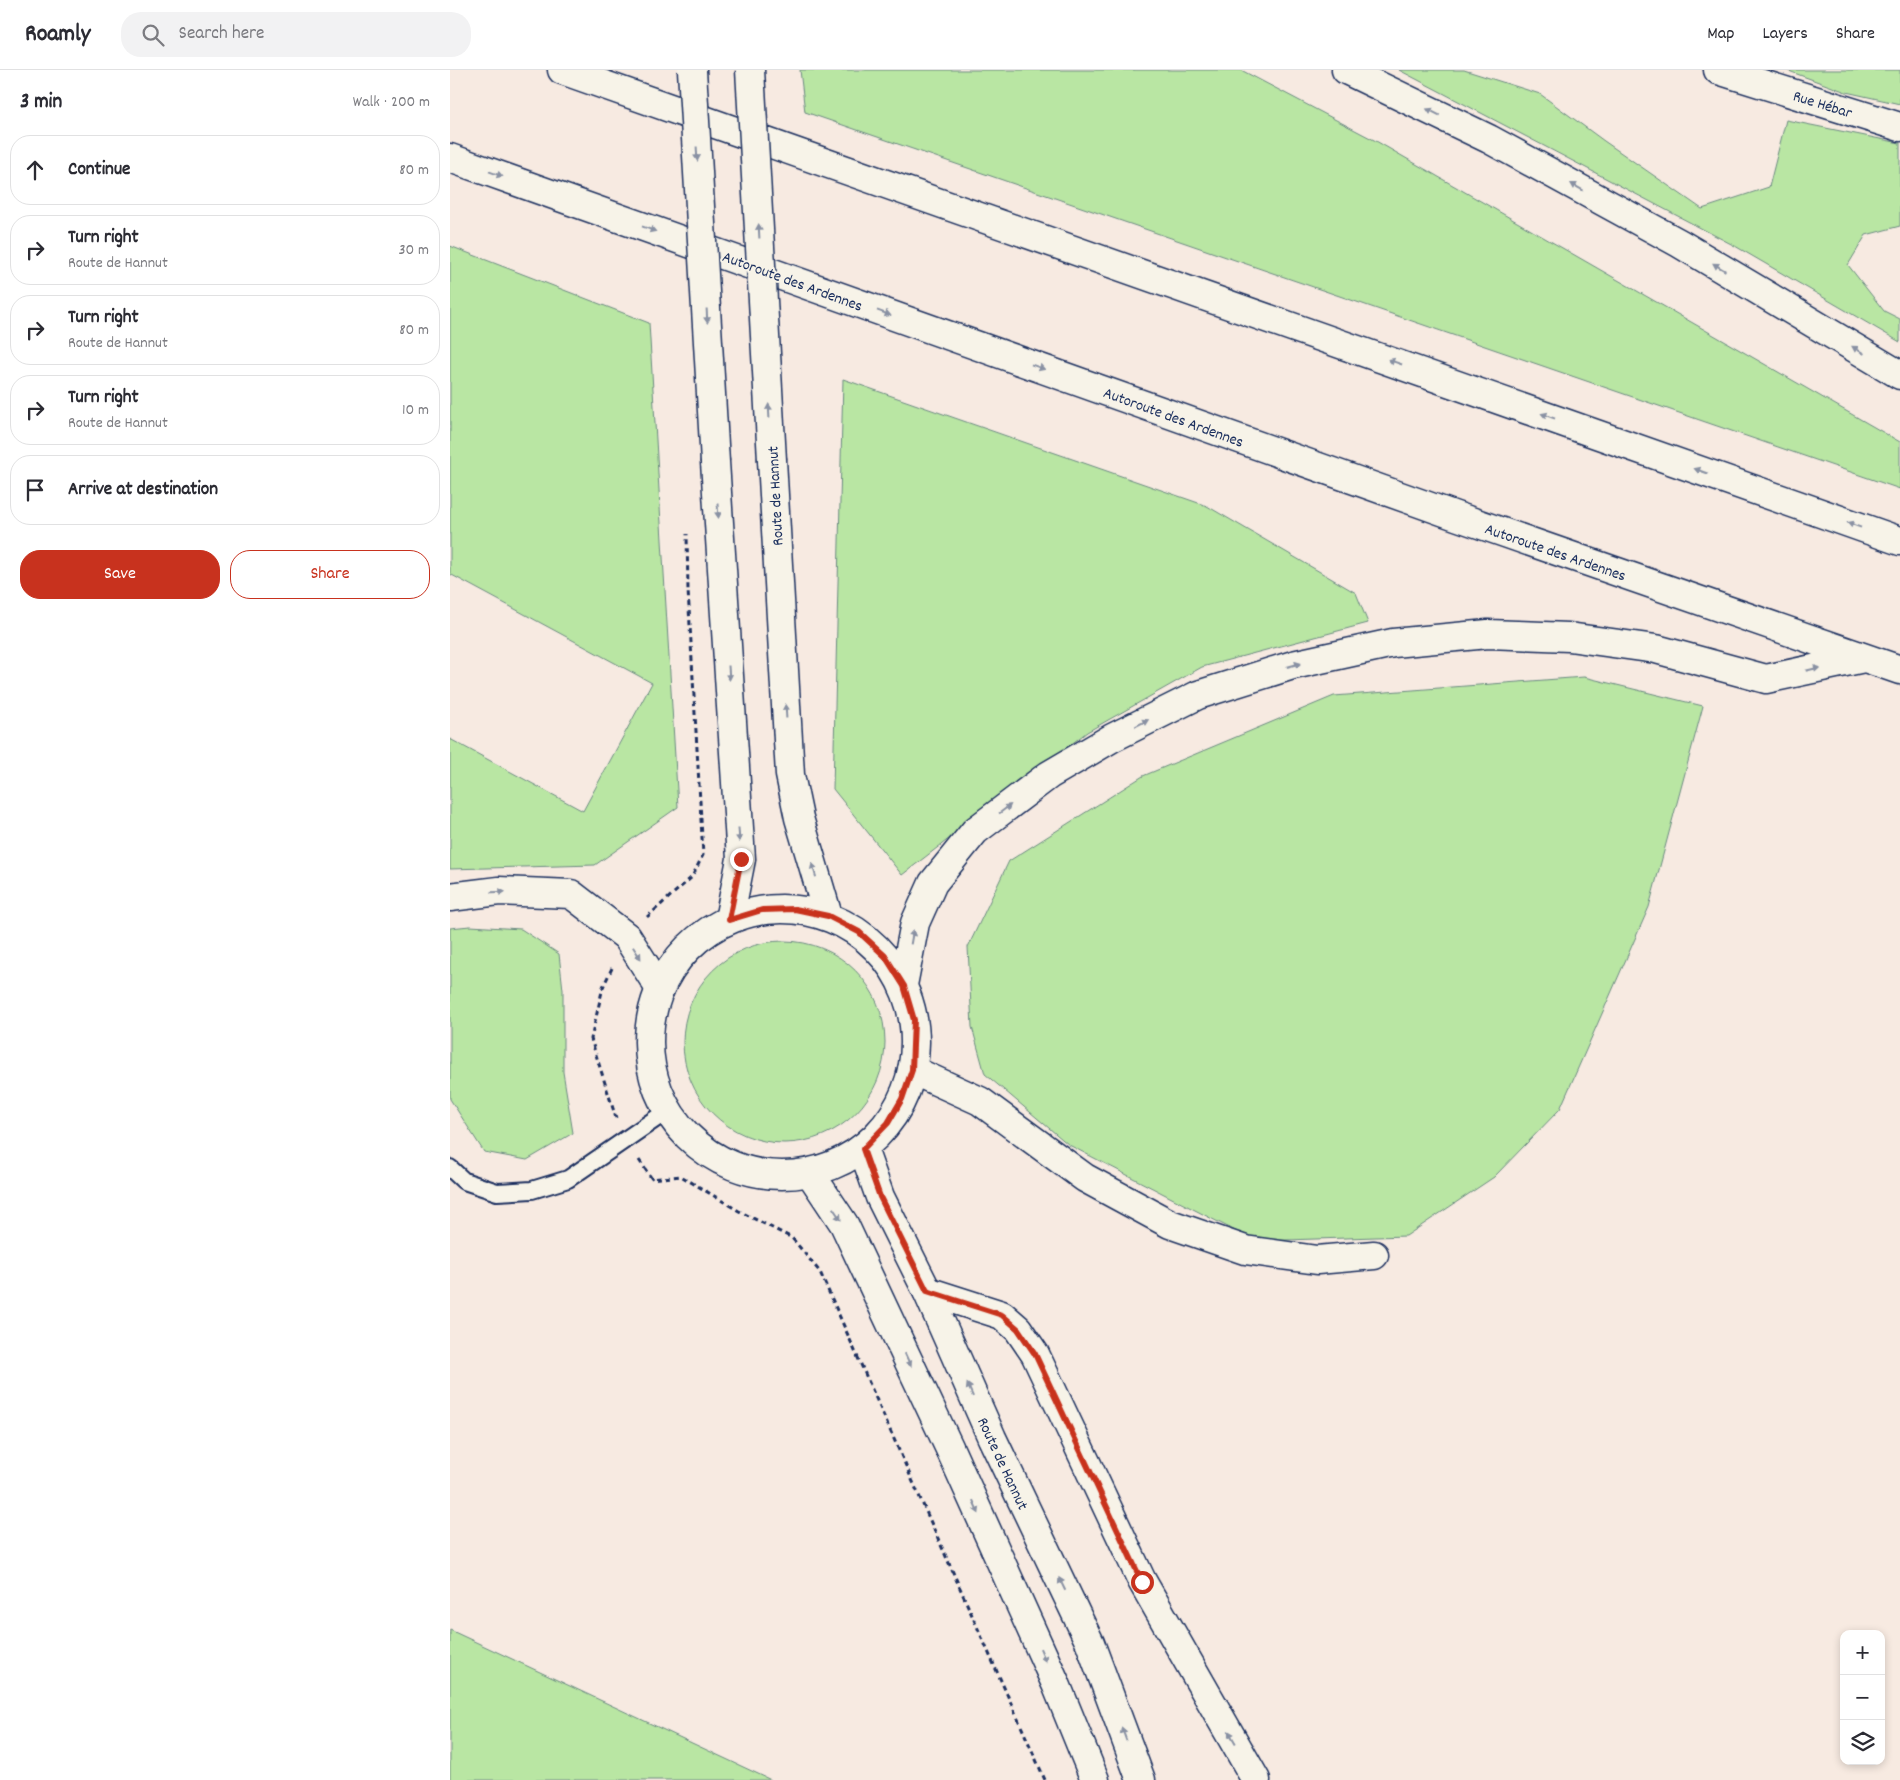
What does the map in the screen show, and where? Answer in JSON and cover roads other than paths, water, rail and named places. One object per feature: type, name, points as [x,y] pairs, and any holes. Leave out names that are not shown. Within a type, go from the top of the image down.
[{"type":"main road","points":[[562,70],[1900,541]]},
{"type":"main road","points":[[692,70],[741,859],[729,920]]},
{"type":"main road","name":"Route de Hannut","points":[[750,70],[790,774],[799,818],[828,916]]},
{"type":"main road","points":[[1346,70],[1489,138],[1679,243],[1900,376]]},
{"type":"main road","name":"Rue Hébar","points":[[1718,70],[1900,128]]},
{"type":"main road","name":"Autoroute des Ardennes","points":[[450,158],[1456,516],[1900,670]]},
{"type":"main road","points":[[904,986],[915,923],[933,883],[975,832],[1049,775],[1112,738],[1198,695],[1293,665],[1394,643],[1488,634],[1569,638],[1656,650],[1766,680],[1864,658]]},
{"type":"main road","points":[[450,896],[499,891],[571,894],[627,937],[660,988]]},
{"type":"main road","points":[[795,909],[828,916],[859,932],[885,956],[904,986],[914,1020],[912,1070],[902,1099],[888,1123],[863,1149],[838,1164],[810,1173],[769,1176],[729,1165],[694,1143],[667,1111],[652,1072],[649,1029],[660,988],[688,948],[729,920],[762,910],[795,909]]},
{"type":"main road","points":[[912,1070],[980,1101],[1085,1178],[1170,1224],[1245,1250],[1318,1260],[1374,1255]]},
{"type":"main road","name":"Route de Hannut","points":[[863,1149],[880,1197],[927,1291],[992,1438],[1090,1643],[1141,1780]]},
{"type":"main road","points":[[810,1173],[844,1224],[941,1429],[1056,1684],[1095,1780]]},
{"type":"main road","points":[[927,1291],[1002,1315],[1018,1329],[1031,1348],[1142,1582],[1256,1780]]},
{"type":"lane","points":[[450,1168],[464,1180],[497,1192],[532,1190],[568,1179],[667,1111]]}]
